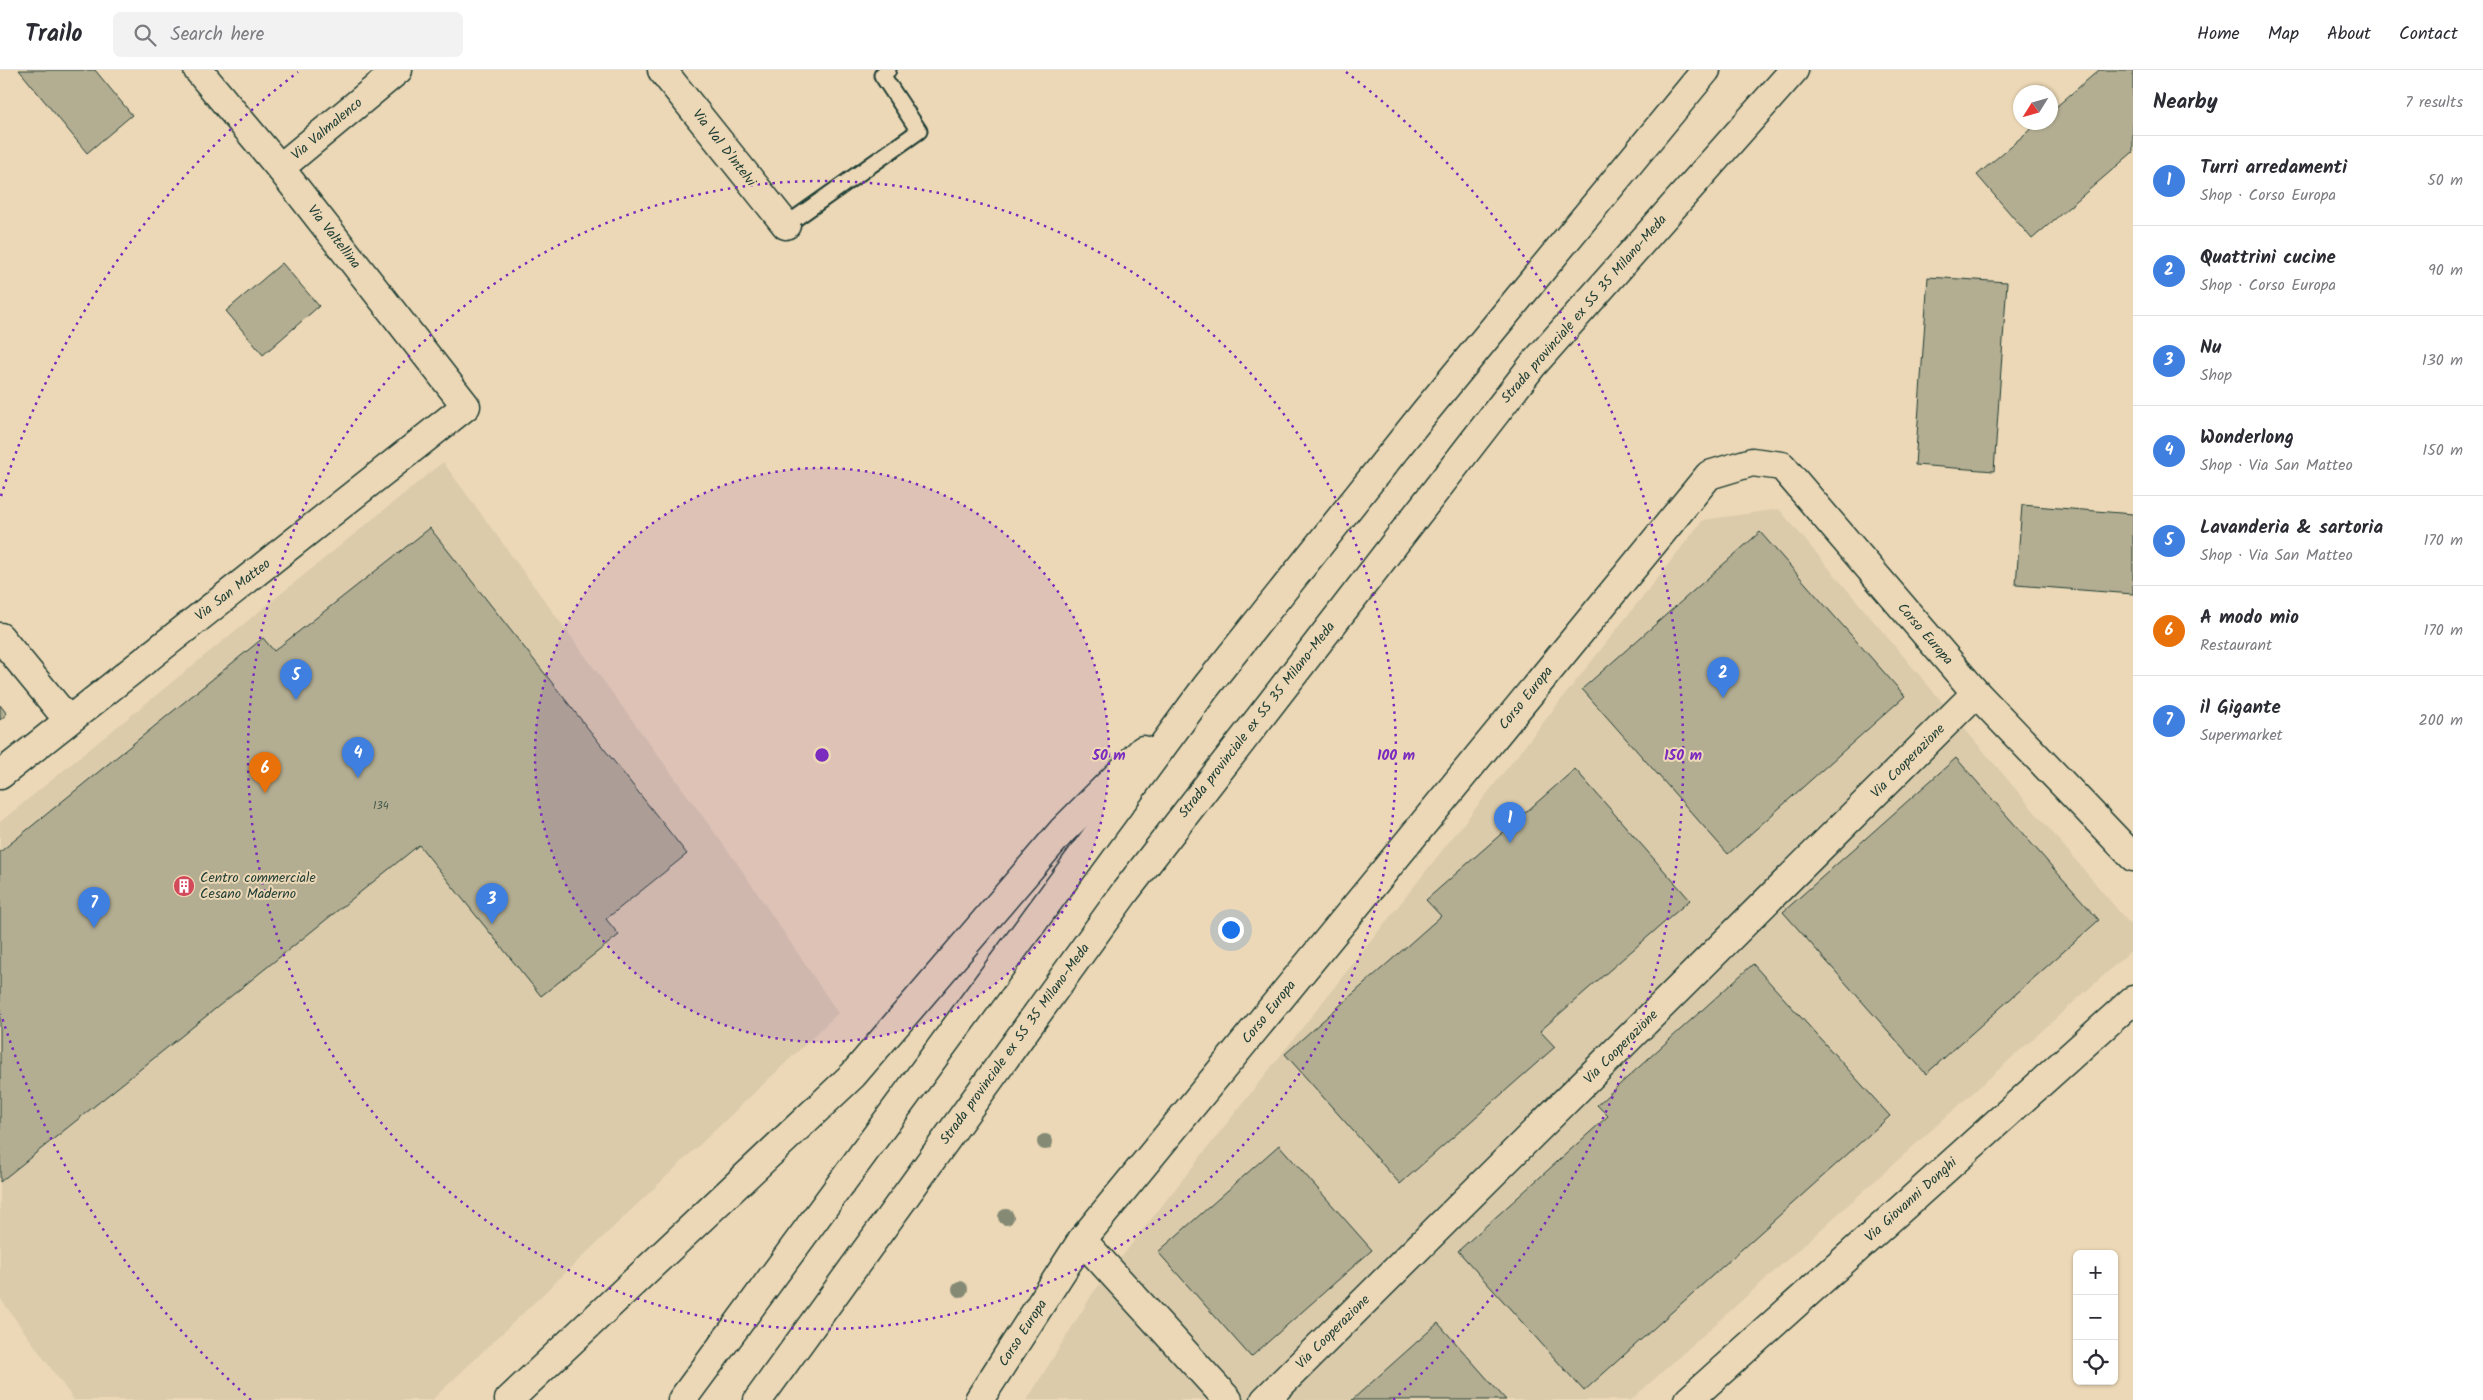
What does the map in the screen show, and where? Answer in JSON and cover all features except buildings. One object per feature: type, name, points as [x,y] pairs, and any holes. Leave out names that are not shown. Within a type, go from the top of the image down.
[{"type":"main road","name":"Via Valtellina","points":[[198,70],[280,168],[466,406]]},
{"type":"main road","name":"Via Valmalenco","points":[[280,168],[398,70]]},
{"type":"main road","name":"Via Val D'Intelvi","points":[[662,70],[786,225]]},
{"type":"main road","points":[[682,1400],[1206,687],[1425,412],[1706,70]]},
{"type":"main road","name":"Strada provinciale ex SS 35 Milano-Meda","points":[[758,1400],[1125,892],[1526,374],[1794,70]]},
{"type":"main road","name":"Via San Matteo","points":[[0,775],[466,406]]},
{"type":"main road","name":"Corso Europa","points":[[979,1400],[1082,1240],[1709,475],[1752,462],[1782,466],[1976,693],[2133,857]]},
{"type":"main road","points":[[0,637],[68,720]]},
{"type":"main road","points":[[510,1400],[853,1075],[1062,831],[1206,687]]},
{"type":"main road","name":"Via Cooperazione","points":[[1265,1400],[1976,693]]},
{"type":"main road","name":"Via Giovanni Donghi","points":[[1689,1400],[2133,1000]]},
{"type":"main road","points":[[1082,1240],[1228,1400]]},
{"type":"lane","points":[[786,225],[919,131],[882,75],[888,70]]},
{"type":"shaded area","points":[[443,462],[737,863],[838,1013],[432,1400],[74,1400],[0,1298],[0,822]]},
{"type":"shaded area","points":[[1779,509],[2133,928],[2133,949],[1631,1400],[1027,1400],[1093,1293],[1703,520]]},
{"type":"place","name":"Quattrini cucine","points":[[1723,698]]},
{"type":"place","name":"Lavanderia & sartoria","points":[[296,700]]},
{"type":"place","name":"Wonderlong","points":[[358,778]]},
{"type":"place","name":"A modo mio","points":[[265,793]]},
{"type":"place","name":"Turri arredamenti","points":[[1510,843]]},
{"type":"place","name":"Centro commerciale Cesano Maderno","points":[[184,886]]},
{"type":"place","name":"Nu","points":[[492,924]]},
{"type":"place","name":"il Gigante","points":[[94,928]]}]
